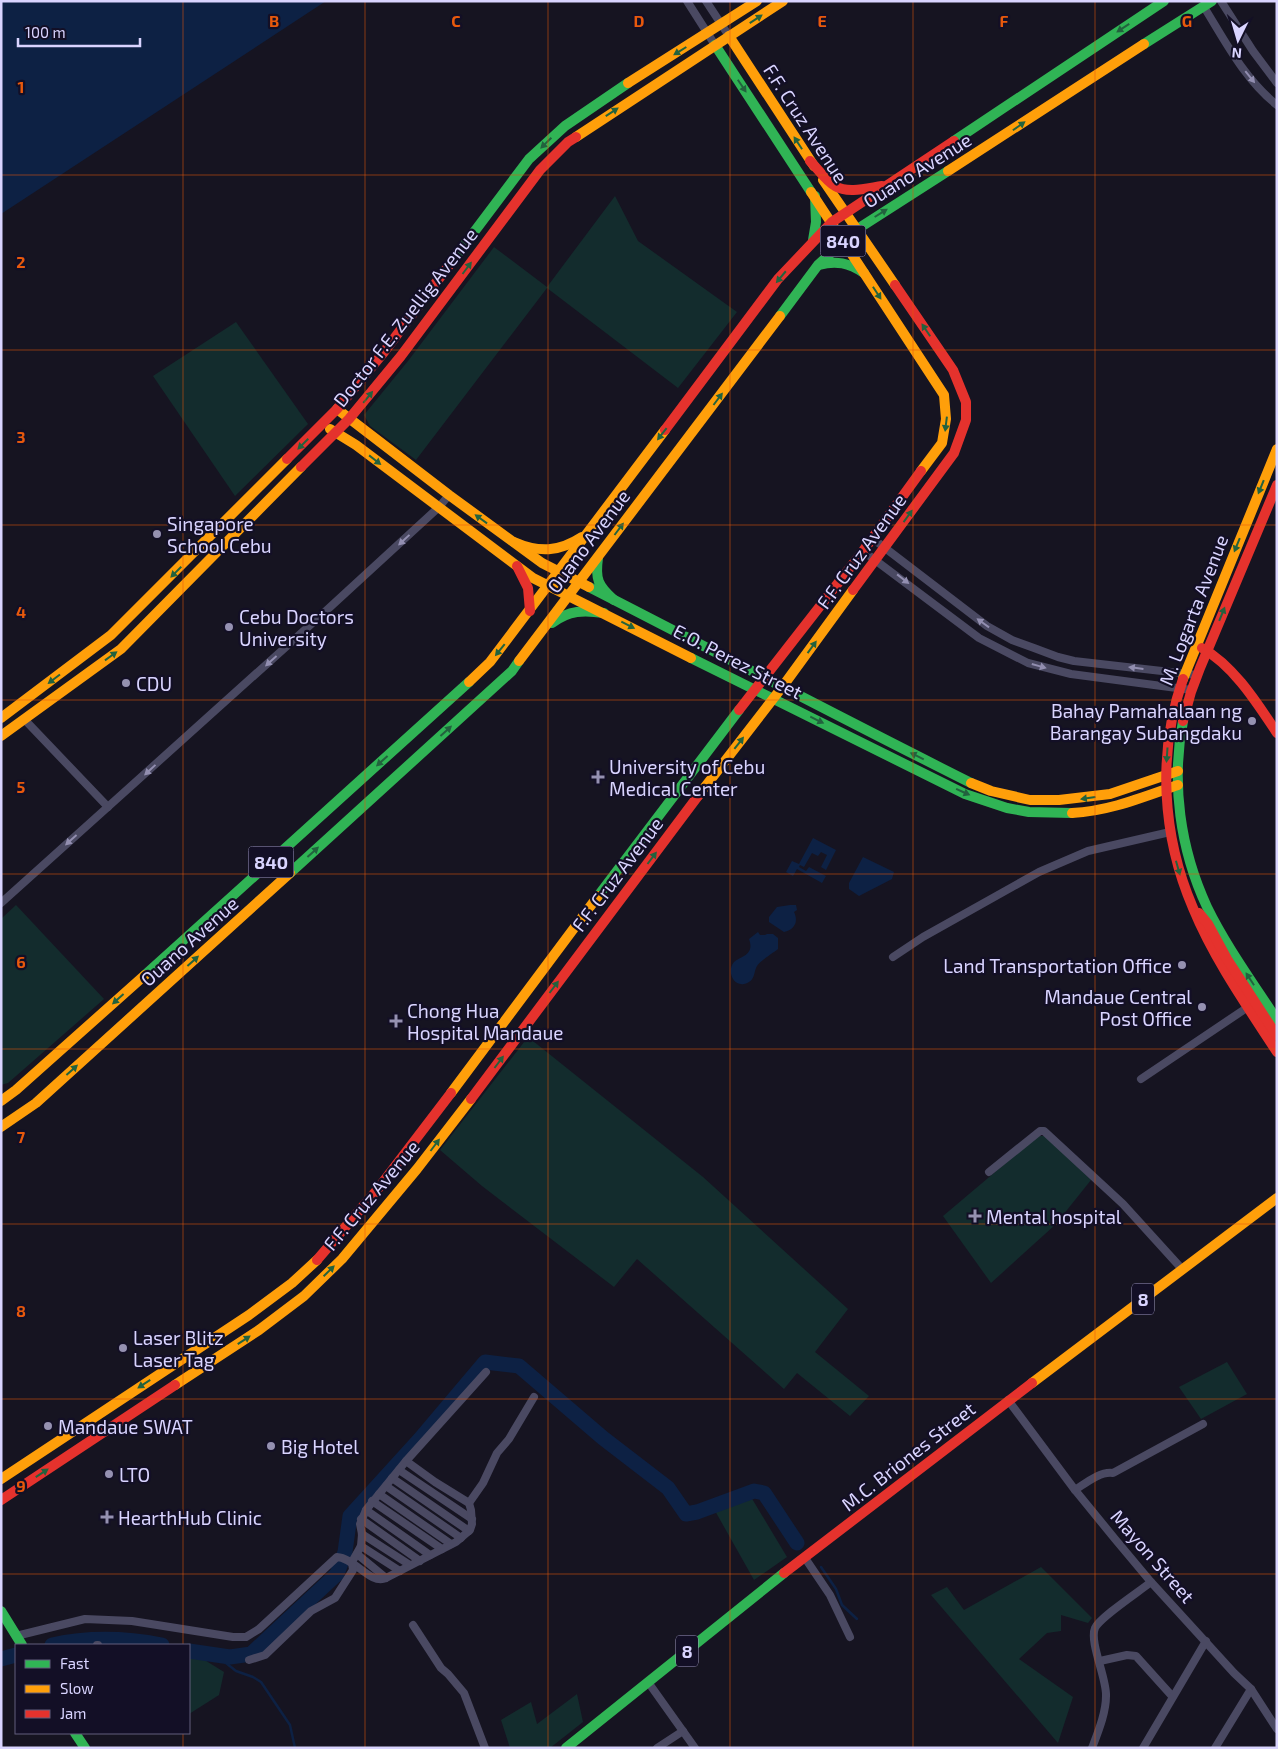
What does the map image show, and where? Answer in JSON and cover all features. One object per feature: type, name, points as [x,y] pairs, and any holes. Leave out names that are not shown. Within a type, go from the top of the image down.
[{"type":"main road","name":"Doctor F.E. Zuellig Avenue","points":[[1,718],[111,635],[337,410],[389,345],[529,160],[565,126],[616,91],[757,1]]},
{"type":"main road","name":"Doctor F.E. Zuellig Avenue","points":[[1,736],[121,648],[349,418],[401,356],[540,170],[558,151],[604,118],[783,1]]},
{"type":"main road","name":"Ouano Avenue","points":[[1,1101],[23,1084],[490,662],[560,572],[778,279],[832,222],[1164,1]]},
{"type":"main road","name":"Ouano Avenue","points":[[1,1127],[43,1097],[512,671],[818,265],[844,240],[856,230],[1013,130],[1076,87],[1208,4]]},
{"type":"main road","name":"F.F. Cruz Avenue","points":[[1,1500],[259,1330],[304,1296],[342,1258],[417,1169],[783,686],[954,453],[964,433],[968,412],[964,393],[953,370],[844,213],[729,36]]},
{"type":"main road","name":"F.F. Cruz Avenue","points":[[1,1479],[249,1315],[282,1291],[314,1263],[397,1166],[505,1019],[754,690],[863,551],[942,443],[947,426],[944,395],[715,45]]},
{"type":"main road","points":[[810,161],[834,186],[844,190],[886,186]]},
{"type":"main road","points":[[813,240],[816,217],[815,196]]},
{"type":"main road","points":[[818,265],[827,262],[847,263],[864,273]]},
{"type":"main road","name":"E.O. Perez Street","points":[[337,410],[542,563],[783,686],[858,727],[992,791],[1030,800],[1085,798],[1110,794],[1178,771]]},
{"type":"main road","name":"E.O. Perez Street","points":[[324,423],[533,578],[965,794],[1007,808],[1037,812],[1089,812],[1115,807],[1178,786]]},
{"type":"main road","name":"M. Logarta Avenue","points":[[1190,902],[1177,866],[1170,832],[1166,790],[1169,733],[1180,688],[1196,645],[1277,449]]},
{"type":"main road","name":"M. Logarta Avenue","points":[[1203,897],[1184,839],[1178,786],[1183,724],[1197,675],[1277,485]]},
{"type":"main road","points":[[514,542],[535,550],[557,550],[575,542],[593,526]]},
{"type":"main road","points":[[599,555],[596,567],[597,580],[600,587],[614,600]]},
{"type":"main road","points":[[517,566],[528,588],[530,611]]},
{"type":"main road","points":[[540,634],[558,618],[569,612],[581,610],[604,613]]},
{"type":"main road","points":[[1196,645],[1215,655],[1258,705],[1277,733]]},
{"type":"main road","points":[[937,780],[943,769]]},
{"type":"main road","points":[[339,800],[355,814]]},
{"type":"main road","points":[[1203,897],[1208,924]]},
{"type":"main road","points":[[1203,897],[1235,954],[1277,1020]]},
{"type":"main road","points":[[1190,902],[1208,924],[1227,959],[1277,1036]]},
{"type":"main road","points":[[1190,902],[1220,963],[1277,1052]]},
{"type":"main road","name":"M.C. Briones Street","points":[[566,1748],[1008,1400],[1277,1198]]},
{"type":"main road","points":[[1,1611],[19,1641]]},
{"type":"main road","points":[[76,1734],[84,1748]]},
{"type":"street","name":"F.F. Cruz Avenue","points":[[686,1],[715,45]]},
{"type":"street","name":"F.F. Cruz Avenue","points":[[706,1],[729,36]]},
{"type":"street","points":[[1221,1],[1253,51],[1277,82]]},
{"type":"street","points":[[1208,4],[1238,62],[1267,98],[1277,106]]},
{"type":"street","points":[[1,902],[314,622],[439,507],[449,495]]},
{"type":"street","points":[[872,538],[987,626],[1012,640],[1058,657],[1197,675]]},
{"type":"street","points":[[863,551],[979,638],[1028,663],[1070,674],[1192,690]]},
{"type":"street","points":[[24,719],[108,807]]},
{"type":"street","points":[[893,957],[939,928],[1039,872],[1088,851],[1170,832]]},
{"type":"street","points":[[1141,1079],[1248,1007]]},
{"type":"street","points":[[990,1172],[1040,1131],[1044,1131],[1123,1204],[1182,1269]]},
{"type":"street","points":[[19,1641],[84,1619],[132,1621],[233,1637],[246,1637],[259,1629],[334,1559],[347,1559],[357,1554],[361,1546],[361,1519],[372,1501],[486,1372]]},
{"type":"street","points":[[469,1504],[483,1483],[497,1453],[509,1438],[534,1397]]},
{"type":"street","name":"Mayon Street","points":[[1008,1400],[1075,1490],[1151,1582],[1251,1689],[1277,1728]]},
{"type":"street","points":[[1075,1490],[1099,1475],[1107,1472],[1113,1473],[1204,1424]]},
{"type":"street","points":[[347,1559],[375,1579],[382,1580],[451,1544],[469,1531],[472,1520],[469,1504],[434,1482],[406,1461]]},
{"type":"street","points":[[399,1470],[472,1520]]},
{"type":"street","points":[[392,1478],[469,1531]]},
{"type":"street","points":[[403,1535],[434,1482]]},
{"type":"street","points":[[386,1486],[461,1538]]},
{"type":"street","points":[[379,1494],[451,1544]]},
{"type":"street","points":[[372,1501],[442,1549]]},
{"type":"street","points":[[366,1510],[430,1555]]},
{"type":"street","points":[[361,1519],[420,1560]]},
{"type":"street","points":[[362,1534],[410,1565]]},
{"type":"street","points":[[361,1546],[400,1571]]},
{"type":"street","points":[[357,1554],[386,1578]]},
{"type":"street","points":[[805,1558],[830,1595],[850,1637]]},
{"type":"street","points":[[249,1660],[265,1655],[312,1611],[335,1598],[353,1570],[347,1559]]},
{"type":"street","points":[[1092,1748],[1106,1695],[1094,1638],[1095,1628],[1102,1620],[1151,1582]]},
{"type":"street","points":[[413,1625],[441,1668],[464,1693],[484,1748]]},
{"type":"street","points":[[1142,1748],[1206,1641]]},
{"type":"street","points":[[1100,1661],[1127,1655],[1136,1656],[1172,1696]]},
{"type":"street","points":[[648,1682],[695,1748]]},
{"type":"street","points":[[1215,1748],[1251,1689]]},
{"type":"street","points":[[657,1748],[683,1731]]},
{"type":"green space","points":[[615,196],[638,241],[737,312],[678,388],[547,288],[416,460],[370,426],[364,415],[408,361],[494,247],[547,287]]},
{"type":"green space","points":[[236,322],[308,424],[235,496],[153,376]]},
{"type":"green space","points":[[16,905],[104,999],[8,1083],[1,1085],[1,919]]},
{"type":"green space","points":[[528,1037],[703,1177],[848,1309],[815,1352],[869,1396],[850,1416],[797,1373],[784,1389],[637,1259],[614,1287],[482,1186],[440,1150]]},
{"type":"green space","points":[[1038,1136],[1046,1136],[1091,1180],[1055,1225],[991,1283],[943,1216]]},
{"type":"green space","points":[[1227,1362],[1247,1394],[1201,1419],[1179,1387]]},
{"type":"green space","points":[[751,1497],[787,1557],[754,1580],[714,1509]]},
{"type":"green space","points":[[1041,1567],[1092,1618],[1088,1623],[1061,1615],[1061,1631],[1047,1633],[1019,1659],[1073,1697],[1058,1743],[931,1595],[947,1587],[964,1610]]},
{"type":"green space","points":[[190,1657],[203,1659],[224,1672],[219,1695],[190,1713]]},
{"type":"green space","points":[[577,1694],[583,1722],[550,1748],[510,1748],[501,1720],[531,1702],[537,1724]]},
{"type":"water","points":[[1,1],[326,1],[1,214]]},
{"type":"water","points":[[813,838],[836,850],[826,870],[821,867],[827,855],[821,852],[818,856],[812,853],[804,867],[800,865],[799,867],[806,871],[809,867],[826,876],[822,883],[797,869],[793,876],[786,872],[792,861],[799,864]]},
{"type":"water","points":[[863,857],[894,872],[892,879],[859,896],[849,889],[849,883]]},
{"type":"water","points":[[796,905],[797,910],[794,912],[796,922],[793,927],[784,932],[769,922],[769,917],[777,907]]},
{"type":"water","points":[[758,932],[760,935],[773,934],[778,938],[778,949],[759,964],[751,981],[744,984],[736,983],[731,973],[732,965],[749,952],[749,939]]},
{"type":"waterway","points":[[190,1651],[230,1657],[251,1654],[337,1574],[345,1552],[350,1516],[420,1439],[485,1362],[519,1366],[603,1438],[668,1488],[686,1514],[697,1512],[754,1491],[764,1493],[797,1543]]},
{"type":"waterway","points":[[821,1567],[836,1589],[842,1605],[857,1619]]},
{"type":"waterway","points":[[57,1644],[107,1639],[155,1644]]},
{"type":"waterway","points":[[1,1659],[15,1655]]},
{"type":"waterway","points":[[216,1655],[236,1671],[261,1682],[290,1725],[295,1748]]},
{"type":"traffic: fast","points":[[954,141],[1164,1]]},
{"type":"traffic: fast","points":[[1144,44],[1212,1]]},
{"type":"traffic: fast","points":[[715,45],[811,192]]},
{"type":"traffic: fast","points":[[450,264],[529,159],[565,126],[628,83]]},
{"type":"traffic: fast","points":[[780,316],[818,265],[856,230],[948,171]]},
{"type":"traffic: fast","points":[[813,240],[816,222],[815,196]]},
{"type":"traffic: fast","points":[[819,265],[842,263],[864,273]]},
{"type":"traffic: fast","points":[[598,558],[597,571],[599,582],[614,600]]},
{"type":"traffic: fast","points":[[589,587],[971,783]]},
{"type":"traffic: fast","points":[[552,623],[571,613],[590,611],[604,613]]},
{"type":"traffic: fast","points":[[691,658],[965,794],[1007,808],[1029,812],[1072,813]]},
{"type":"traffic: fast","points":[[290,873],[512,671],[519,661]]},
{"type":"traffic: fast","points":[[145,975],[469,682]]},
{"type":"traffic: fast","points":[[598,896],[739,710]]},
{"type":"traffic: fast","points":[[1183,721],[1179,744],[1178,792],[1180,816],[1190,862],[1214,922],[1277,1020]]},
{"type":"traffic: fast","points":[[566,1748],[784,1573]]},
{"type":"traffic: fast","points":[[1,1611],[21,1644]]},
{"type":"traffic: fast","points":[[76,1734],[85,1748]]},
{"type":"traffic: slow","points":[[628,83],[757,1]]},
{"type":"traffic: slow","points":[[576,137],[783,1]]},
{"type":"traffic: slow","points":[[729,36],[814,166]]},
{"type":"traffic: slow","points":[[948,171],[1144,44]]},
{"type":"traffic: slow","points":[[823,180],[895,285]]},
{"type":"traffic: slow","points":[[811,192],[944,395],[946,419],[942,443],[921,471]]},
{"type":"traffic: slow","points":[[519,661],[780,316]]},
{"type":"traffic: slow","points":[[337,409],[542,563],[589,587]]},
{"type":"traffic: slow","points":[[330,429],[356,445],[533,578],[691,658]]},
{"type":"traffic: slow","points":[[469,682],[490,662],[665,430]]},
{"type":"traffic: slow","points":[[1183,679],[1277,449]]},
{"type":"traffic: slow","points":[[1,718],[111,635],[287,459]]},
{"type":"traffic: slow","points":[[1,736],[121,649],[301,467]]},
{"type":"traffic: slow","points":[[514,542],[532,548],[549,549],[565,546],[582,537]]},
{"type":"traffic: slow","points":[[698,796],[783,686],[853,590]]},
{"type":"traffic: slow","points":[[971,783],[991,791],[1030,800],[1059,800],[1110,794],[1178,771]]},
{"type":"traffic: slow","points":[[1072,813],[1113,806],[1178,785]]},
{"type":"traffic: slow","points":[[1,1127],[36,1103],[290,873]]},
{"type":"traffic: slow","points":[[451,1093],[598,896]]},
{"type":"traffic: slow","points":[[1,1101],[16,1090],[145,975]]},
{"type":"traffic: slow","points":[[175,1385],[259,1330],[304,1296],[342,1259],[417,1169],[471,1099]]},
{"type":"traffic: slow","points":[[1032,1383],[1277,1198]]},
{"type":"traffic: slow","points":[[1,1479],[249,1315],[292,1283],[317,1260]]},
{"type":"traffic: jam","points":[[301,467],[349,419],[401,356],[540,170],[568,142],[576,137]]},
{"type":"traffic: jam","points":[[665,430],[778,279],[832,222],[954,141]]},
{"type":"traffic: jam","points":[[810,161],[828,181],[840,188],[858,190],[882,186]]},
{"type":"traffic: jam","points":[[287,459],[337,409],[384,352],[450,264]]},
{"type":"traffic: jam","points":[[853,590],[954,453],[966,420],[966,402],[953,370],[895,285]]},
{"type":"traffic: jam","points":[[739,710],[863,551],[921,471]]},
{"type":"traffic: jam","points":[[1183,721],[1200,668],[1277,485]]},
{"type":"traffic: jam","points":[[517,566],[528,588],[530,611]]},
{"type":"traffic: jam","points":[[1202,648],[1235,675],[1277,733]]},
{"type":"traffic: jam","points":[[1183,679],[1169,736],[1167,765],[1169,823],[1175,852],[1183,881],[1201,927],[1232,982],[1277,1052]]},
{"type":"traffic: jam","points":[[471,1099],[698,796]]},
{"type":"traffic: jam","points":[[1199,913],[1208,924],[1227,959],[1277,1036]]},
{"type":"traffic: jam","points":[[317,1260],[377,1190],[451,1093]]},
{"type":"traffic: jam","points":[[784,1573],[1032,1383]]},
{"type":"traffic: jam","points":[[1,1500],[175,1385]]},
{"type":"place","name":"Singapore School Cebu","points":[[157,534]]},
{"type":"place","name":"Cebu Doctors University","points":[[229,627]]},
{"type":"place","name":"CDU","points":[[126,683]]},
{"type":"place","name":"Bahay Pamahalaan ng Barangay Subangdaku","points":[[1252,721]]},
{"type":"place","name":"University of Cebu Medical Center","points":[[598,777]]},
{"type":"place","name":"Land Transportation Office","points":[[1182,965]]},
{"type":"place","name":"Mandaue Central Post Office","points":[[1202,1007]]},
{"type":"place","name":"Chong Hua Hospital Mandaue","points":[[396,1021]]},
{"type":"place","name":"Mental hospital","points":[[975,1216]]},
{"type":"place","name":"Laser Blitz Laser Tag","points":[[123,1348]]},
{"type":"place","name":"Mandaue SWAT","points":[[48,1426]]},
{"type":"place","name":"Big Hotel","points":[[271,1446]]},
{"type":"place","name":"LTO","points":[[109,1474]]},
{"type":"place","name":"HearthHub Clinic","points":[[107,1517]]}]
